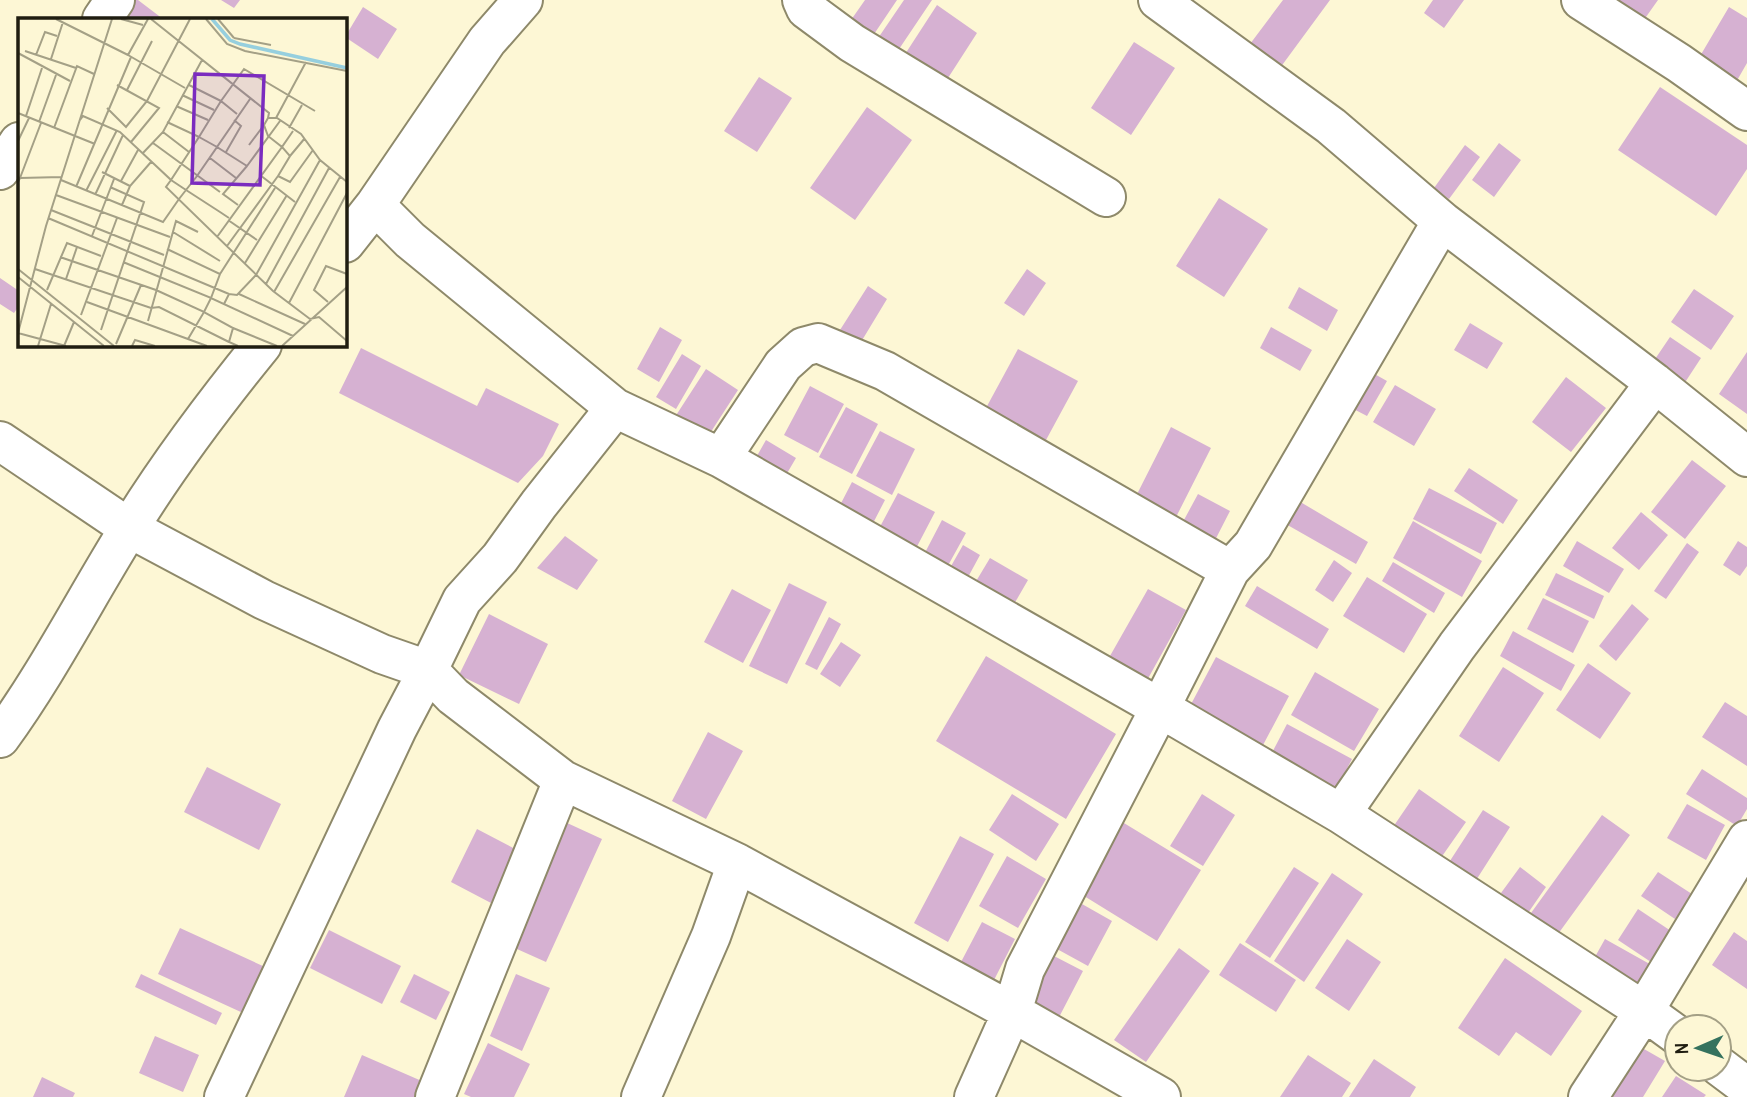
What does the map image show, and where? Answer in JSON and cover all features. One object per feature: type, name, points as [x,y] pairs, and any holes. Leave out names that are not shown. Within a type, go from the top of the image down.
[{"type":"street","points":[[103,18],[115,0]]},
{"type":"street","points":[[346,242],[375,205],[487,41],[523,0]]},
{"type":"street","points":[[802,0],[806,9],[852,43],[1106,197]]},
{"type":"street","points":[[1158,0],[1331,126],[1442,222],[1655,383],[1747,457]]},
{"type":"street","points":[[1581,0],[1679,63],[1747,111]]},
{"type":"street","points":[[0,170],[18,143]]},
{"type":"street","points":[[375,205],[410,240],[615,408],[721,458],[1341,814],[1663,1025]]},
{"type":"street","points":[[974,1097],[1012,1012],[1025,969],[1230,569],[1253,545],[1442,222]]},
{"type":"street","points":[[721,458],[783,365],[803,347],[818,343],[885,371],[1230,569]]},
{"type":"street","points":[[0,738],[30,696],[129,528],[215,403],[261,346]]},
{"type":"street","points":[[1341,814],[1457,646],[1655,383]]},
{"type":"street","points":[[223,1097],[397,729],[462,600],[500,558],[615,408]]},
{"type":"street","points":[[0,440],[129,528],[264,600],[382,654],[428,670],[453,696],[563,780],[737,863],[1012,1012],[1161,1097]]},
{"type":"street","points":[[435,1097],[563,780]]},
{"type":"street","points":[[1588,1097],[1644,1011],[1747,840]]},
{"type":"street","points":[[641,1097],[711,936],[737,863]]},
{"type":"building","points":[[128,0],[138,0],[162,18],[114,18]]},
{"type":"building","points":[[221,0],[240,0],[234,8]]},
{"type":"building","points":[[865,0],[897,0],[866,46],[844,30]]},
{"type":"building","points":[[904,0],[932,0],[891,61],[872,47]]},
{"type":"building","points":[[1283,0],[1330,0],[1280,68],[1250,44]]},
{"type":"building","points":[[1433,0],[1464,0],[1444,28],[1424,13]]},
{"type":"building","points":[[1608,0],[1658,0],[1641,24]]},
{"type":"building","points":[[937,5],[977,33],[939,92],[898,65]]},
{"type":"building","points":[[363,7],[397,29],[378,59],[346,35]]},
{"type":"building","points":[[1729,7],[1747,18],[1747,63],[1731,91],[1693,68]]},
{"type":"building","points":[[1134,42],[1175,68],[1131,135],[1091,108]]},
{"type":"building","points":[[759,77],[792,98],[757,152],[724,131]]},
{"type":"building","points":[[1660,87],[1747,145],[1747,169],[1716,216],[1618,150]]},
{"type":"building","points":[[867,107],[912,140],[855,220],[810,188]]},
{"type":"building","points":[[1499,143],[1521,160],[1494,197],[1472,180]]},
{"type":"building","points":[[1465,145],[1480,157],[1449,199],[1434,188]]},
{"type":"building","points":[[1219,198],[1268,229],[1224,297],[1176,266]]},
{"type":"building","points":[[1027,269],[1046,283],[1024,316],[1004,303]]},
{"type":"building","points":[[0,278],[18,290],[18,307],[14,313],[0,304]]},
{"type":"building","points":[[868,286],[887,299],[861,342],[840,330]]},
{"type":"building","points":[[1299,287],[1338,310],[1327,331],[1288,308]]},
{"type":"building","points":[[1694,289],[1734,316],[1711,350],[1671,322]]},
{"type":"building","points":[[1470,323],[1503,343],[1487,369],[1454,350]]},
{"type":"building","points":[[660,327],[682,340],[659,382],[637,369]]},
{"type":"building","points":[[1271,327],[1312,350],[1300,371],[1260,348]]},
{"type":"building","points":[[1670,337],[1701,358],[1680,390],[1649,368]]},
{"type":"building","points":[[361,348],[477,406],[486,388],[559,424],[543,456],[518,483],[339,393]]},
{"type":"building","points":[[1018,349],[1078,381],[1046,440],[986,408]]},
{"type":"building","points":[[1747,352],[1747,414],[1719,394]]},
{"type":"building","points":[[682,354],[701,366],[676,409],[656,397]]},
{"type":"building","points":[[1362,367],[1387,381],[1367,416],[1342,403]]},
{"type":"building","points":[[706,369],[738,390],[705,441],[673,420]]},
{"type":"building","points":[[1566,377],[1606,408],[1571,452],[1532,422]]},
{"type":"building","points":[[1395,385],[1436,409],[1414,446],[1373,422]]},
{"type":"building","points":[[810,386],[844,404],[818,453],[784,435]]},
{"type":"building","points":[[846,407],[878,424],[852,474],[819,457]]},
{"type":"building","points":[[1171,427],[1211,448],[1170,529],[1130,508]]},
{"type":"building","points":[[880,431],[915,449],[892,495],[856,476]]},
{"type":"building","points":[[766,440],[796,458],[779,487],[749,470]]},
{"type":"building","points":[[1692,460],[1726,486],[1685,539],[1651,512]]},
{"type":"building","points":[[1469,468],[1518,500],[1503,524],[1454,491]]},
{"type":"building","points":[[852,482],[885,500],[870,529],[837,511]]},
{"type":"building","points":[[1429,488],[1497,523],[1481,554],[1413,519]]},
{"type":"building","points":[[898,493],[935,512],[911,558],[874,538]]},
{"type":"building","points":[[1198,494],[1230,511],[1211,548],[1178,531]]},
{"type":"building","points":[[1297,500],[1368,542],[1356,564],[1284,523]]},
{"type":"building","points":[[1641,512],[1668,535],[1639,570],[1612,548]]},
{"type":"building","points":[[942,520],[966,533],[940,580],[917,568]]},
{"type":"building","points":[[1413,521],[1482,561],[1462,597],[1393,558]]},
{"type":"building","points":[[565,536],[598,560],[577,590],[537,568]]},
{"type":"building","points":[[1577,541],[1624,569],[1609,593],[1563,566]]},
{"type":"building","points":[[1738,541],[1747,547],[1747,566],[1740,576],[1723,565]]},
{"type":"building","points":[[1687,543],[1699,552],[1666,599],[1654,591]]},
{"type":"building","points":[[963,545],[980,555],[960,592],[942,582]]},
{"type":"building","points":[[990,558],[1028,580],[1010,611],[972,588]]},
{"type":"building","points":[[1334,560],[1352,573],[1333,602],[1315,590]]},
{"type":"building","points":[[1393,562],[1445,593],[1434,613],[1382,581]]},
{"type":"building","points":[[1556,573],[1604,596],[1594,619],[1545,595]]},
{"type":"building","points":[[1367,577],[1427,614],[1404,653],[1343,616]]},
{"type":"building","points":[[789,583],[827,602],[787,684],[749,666]]},
{"type":"building","points":[[1257,586],[1329,629],[1317,649],[1245,606]]},
{"type":"building","points":[[732,589],[771,610],[743,663],[704,642]]},
{"type":"building","points":[[1148,589],[1186,610],[1145,684],[1106,663]]},
{"type":"building","points":[[1543,598],[1589,621],[1573,653],[1527,629]]},
{"type":"building","points":[[1632,604],[1649,619],[1616,661],[1599,646]]},
{"type":"building","points":[[489,614],[548,644],[519,704],[459,675]]},
{"type":"building","points":[[829,617],[841,624],[817,670],[805,664]]},
{"type":"building","points":[[1513,631],[1575,665],[1561,691],[1500,656]]},
{"type":"building","points":[[841,642],[861,655],[840,687],[820,674]]},
{"type":"building","points":[[986,656],[1116,734],[1066,819],[936,741]]},
{"type":"building","points":[[1216,657],[1289,696],[1262,747],[1189,708]]},
{"type":"building","points":[[1588,663],[1631,693],[1600,739],[1556,710]]},
{"type":"building","points":[[1503,667],[1544,693],[1499,762],[1459,736]]},
{"type":"building","points":[[1315,672],[1379,709],[1354,751],[1291,715]]},
{"type":"building","points":[[1725,702],[1747,716],[1747,766],[1702,737]]},
{"type":"building","points":[[1287,724],[1352,759],[1329,803],[1264,768]]},
{"type":"building","points":[[708,732],[743,751],[706,819],[672,801]]},
{"type":"building","points":[[207,767],[281,804],[259,850],[184,812]]},
{"type":"building","points":[[1702,769],[1747,798],[1747,809],[1737,826],[1686,794]]},
{"type":"building","points":[[1419,789],[1466,822],[1438,862],[1391,830]]},
{"type":"building","points":[[1012,794],[1059,824],[1036,861],[989,830]]},
{"type":"building","points":[[1202,794],[1235,815],[1203,866],[1170,846]]},
{"type":"building","points":[[1687,804],[1725,825],[1706,860],[1667,838]]},
{"type":"building","points":[[1483,810],[1510,827],[1473,885],[1446,867]]},
{"type":"building","points":[[1602,815],[1630,835],[1558,934],[1531,913]]},
{"type":"building","points":[[1119,820],[1201,870],[1157,941],[1076,891]]},
{"type":"building","points":[[565,822],[602,839],[546,962],[508,945]]},
{"type":"building","points":[[477,829],[517,850],[491,903],[451,882]]},
{"type":"building","points":[[960,836],[994,854],[948,942],[914,923]]},
{"type":"building","points":[[1007,856],[1046,879],[1018,928],[979,906]]},
{"type":"building","points":[[1294,867],[1319,883],[1270,958],[1245,942]]},
{"type":"building","points":[[1520,867],[1546,887],[1528,913],[1501,893]]},
{"type":"building","points":[[1658,872],[1692,894],[1675,919],[1641,896]]},
{"type":"building","points":[[1332,873],[1363,894],[1304,982],[1274,961]]},
{"type":"building","points":[[1082,904],[1112,921],[1088,966],[1057,949]]},
{"type":"building","points":[[1638,909],[1674,933],[1654,964],[1618,940]]},
{"type":"building","points":[[982,922],[1015,939],[994,980],[961,962]]},
{"type":"building","points":[[180,928],[265,967],[243,1013],[158,974]]},
{"type":"building","points":[[329,930],[401,966],[382,1004],[310,968]]},
{"type":"building","points":[[1734,932],[1747,941],[1747,989],[1712,965]]},
{"type":"building","points":[[1347,939],[1381,962],[1349,1011],[1315,988]]},
{"type":"building","points":[[1605,939],[1655,967],[1640,993],[1591,964]]},
{"type":"building","points":[[1240,943],[1296,980],[1276,1012],[1219,975]]},
{"type":"building","points":[[1179,948],[1210,971],[1146,1062],[1114,1040]]},
{"type":"building","points":[[1054,956],[1083,971],[1056,1023],[1027,1008]]},
{"type":"building","points":[[1505,958],[1582,1011],[1551,1056],[1516,1032],[1499,1056],[1458,1028]]},
{"type":"building","points":[[141,974],[222,1013],[216,1025],[135,987]]},
{"type":"building","points":[[414,974],[450,992],[436,1020],[400,1002]]},
{"type":"building","points":[[516,974],[550,988],[522,1051],[490,1036]]},
{"type":"building","points":[[155,1036],[199,1055],[183,1092],[139,1073]]},
{"type":"building","points":[[1630,1041],[1663,1060],[1643,1097],[1597,1097]]},
{"type":"building","points":[[488,1043],[530,1064],[514,1097],[471,1097],[464,1094]]},
{"type":"building","points":[[362,1055],[424,1082],[418,1097],[344,1097]]},
{"type":"building","points":[[1308,1055],[1351,1083],[1342,1097],[1280,1097]]},
{"type":"building","points":[[1374,1059],[1416,1087],[1410,1097],[1349,1097]]},
{"type":"building","points":[[42,1077],[75,1093],[73,1097],[33,1097]]},
{"type":"building","points":[[1671,1083],[1687,1083],[1706,1095],[1704,1097],[1662,1097]]}]
